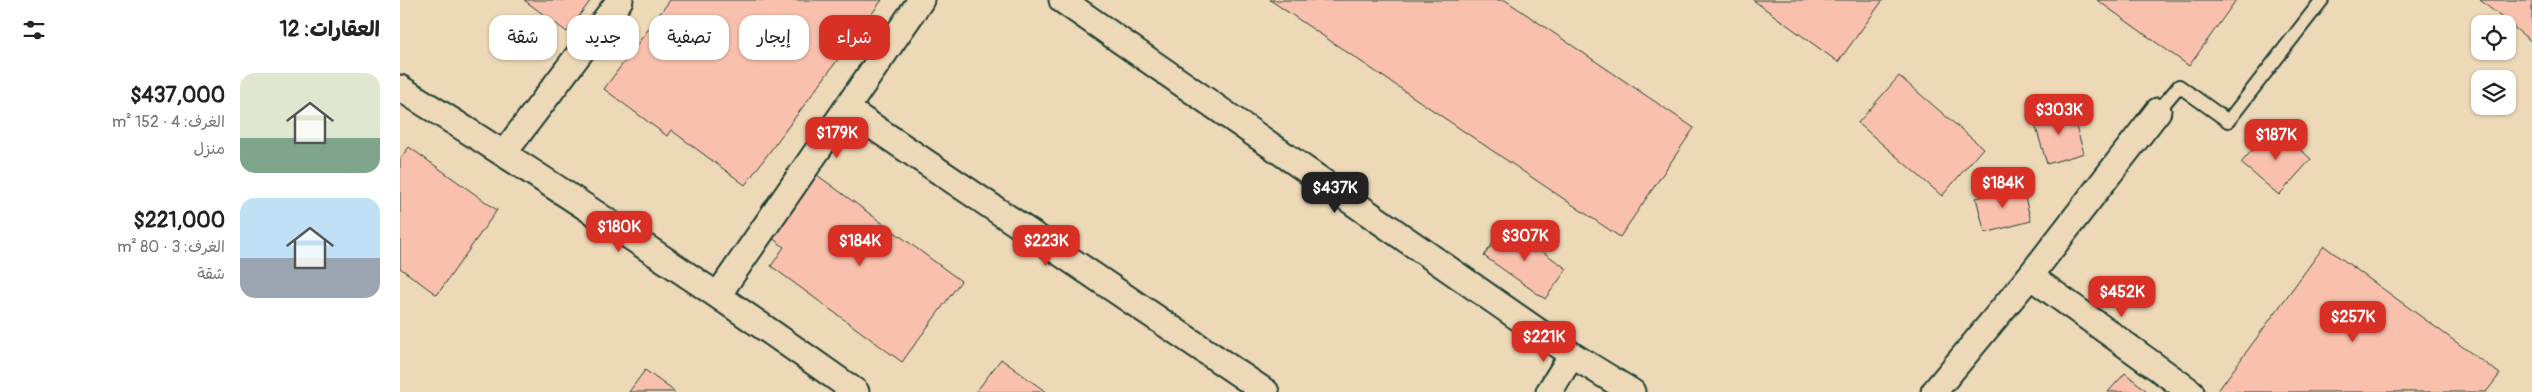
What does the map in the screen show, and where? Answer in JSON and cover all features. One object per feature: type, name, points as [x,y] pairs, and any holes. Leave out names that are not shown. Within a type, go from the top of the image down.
[{"type":"street","points":[[504,153],[620,0]]},
{"type":"street","points":[[718,295],[921,0]]},
{"type":"street","points":[[1062,0],[1572,356],[1632,392]]},
{"type":"street","points":[[400,88],[504,153],[718,295],[856,392]]},
{"type":"street","points":[[847,109],[1266,392]]},
{"type":"street","points":[[1934,392],[2030,276],[2158,111]]},
{"type":"street","points":[[2030,276],[2191,392]]},
{"type":"street","points":[[1549,392],[1572,356]]},
{"type":"lane","points":[[2158,111],[2179,86],[2228,121],[2322,0]]},
{"type":"building","points":[[524,0],[591,0],[580,15],[567,15],[567,32],[557,25],[557,15],[544,15]]},
{"type":"building","points":[[670,0],[882,0],[871,15],[819,15],[819,60],[838,60],[745,185],[671,130],[667,136],[604,89],[626,60],[639,60],[639,42],[649,28],[649,60],[729,60],[729,15],[659,15]]},
{"type":"building","points":[[1270,0],[1505,0],[1694,128],[1620,237]]},
{"type":"building","points":[[1753,0],[1883,0],[1838,62]]},
{"type":"building","points":[[2097,0],[2236,0],[2189,66]]},
{"type":"building","points":[[2480,0],[2532,0],[2532,42],[2516,29],[2516,15],[2499,15]]},
{"type":"building","points":[[1899,76],[1983,148],[1942,196],[1858,123]]},
{"type":"building","points":[[2070,107],[2084,153],[2047,164],[2033,118]]},
{"type":"building","points":[[2273,126],[2311,159],[2279,195],[2241,163]]},
{"type":"building","points":[[409,147],[497,210],[437,295],[400,268],[400,159]]},
{"type":"building","points":[[813,172],[961,281],[902,362],[771,266],[784,247],[767,234]]},
{"type":"building","points":[[2022,186],[2031,221],[1985,233],[1976,198]]},
{"type":"building","points":[[1505,225],[1567,269],[1545,299],[1484,256]]},
{"type":"building","points":[[2324,246],[2500,374],[2486,392],[2217,392]]},
{"type":"building","points":[[1001,359],[1046,392],[976,392]]},
{"type":"building","points":[[645,370],[675,392],[629,392]]},
{"type":"building","points":[[2125,373],[2148,392],[2108,392]]}]
